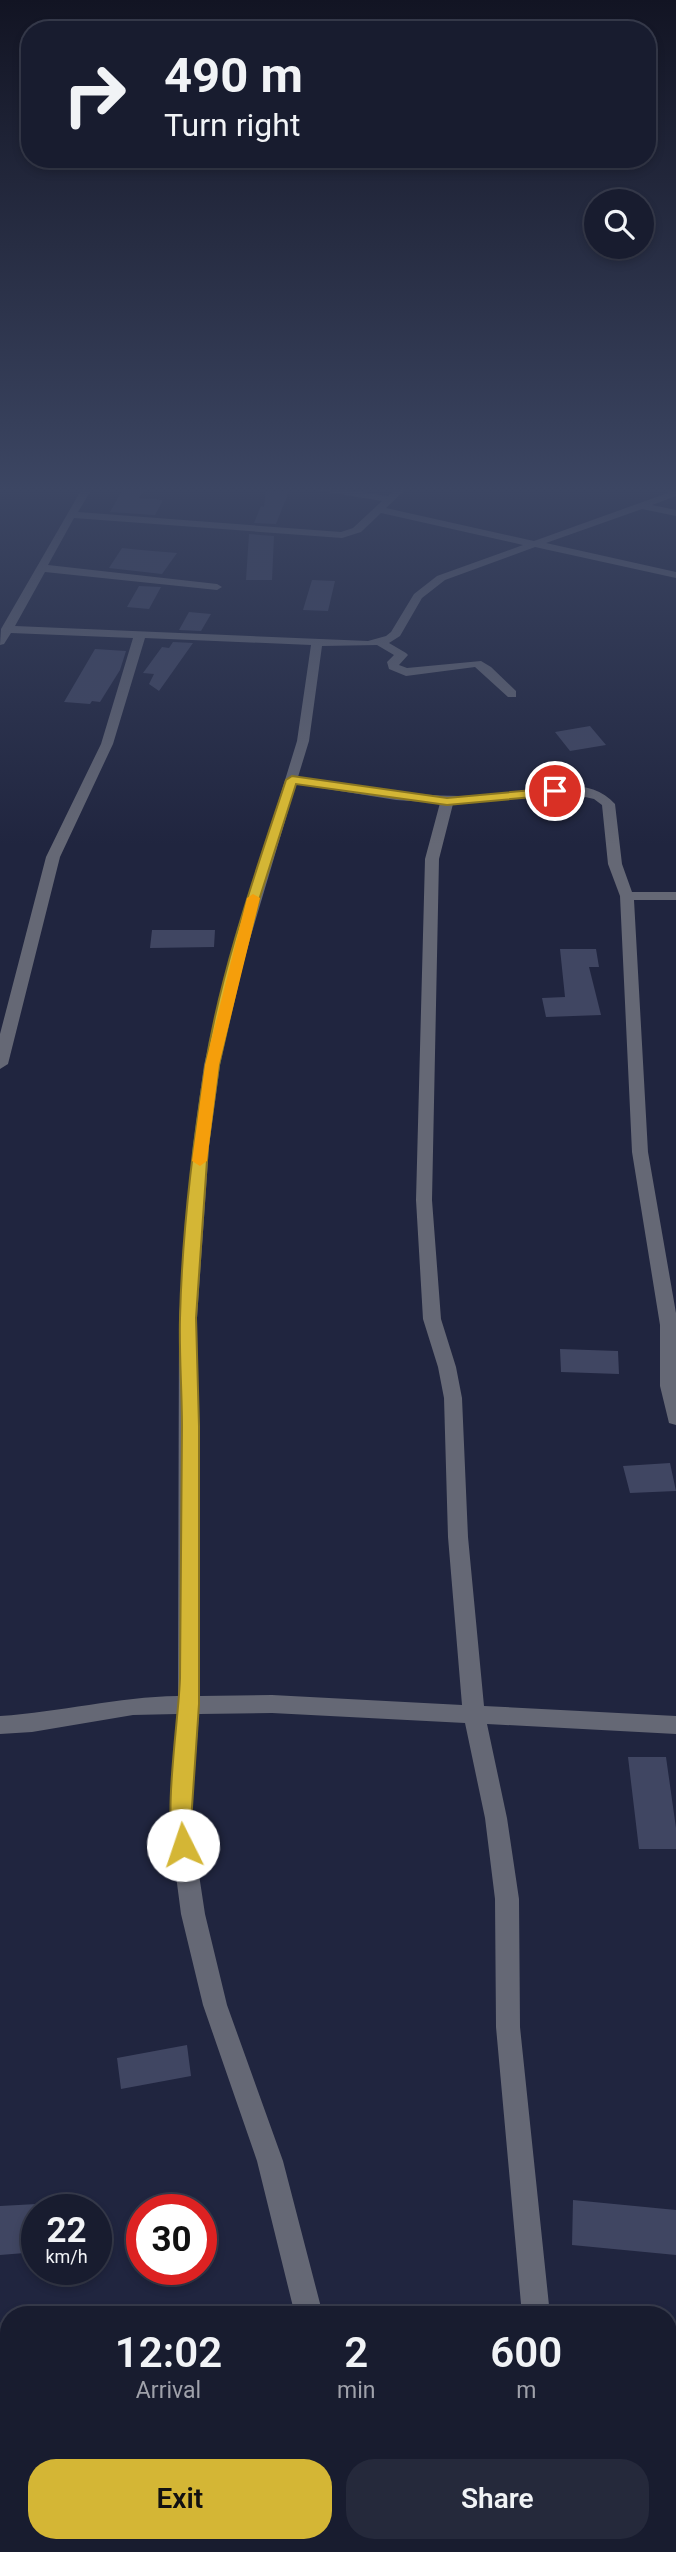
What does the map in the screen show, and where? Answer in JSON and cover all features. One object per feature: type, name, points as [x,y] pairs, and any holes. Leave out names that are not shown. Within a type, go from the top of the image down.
[{"type":"street","points":[[0,642],[20,606]]},
{"type":"street","points":[[382,643],[396,634],[412,606]]},
{"type":"street","points":[[7,629],[317,643],[382,643],[402,655],[393,662],[393,667],[399,670],[406,672],[477,663],[487,669],[512,694]]},
{"type":"street","points":[[0,1064],[53,858],[107,744],[140,635]]},
{"type":"street","points":[[307,2306],[270,2161],[215,2005],[193,1914],[180,1822],[189,1704],[188,1318],[201,1146],[212,1065],[234,969],[303,741],[317,643]]},
{"type":"street","points":[[292,780],[447,801],[576,790],[592,792],[602,798],[610,812],[615,864],[627,896],[640,1152],[668,1325],[669,1386],[676,1418]]},
{"type":"street","points":[[447,801],[432,859],[424,1200],[432,1319],[447,1367],[453,1398],[458,1537],[474,1714],[496,1818],[507,1899],[508,2027],[535,2306]]},
{"type":"street","points":[[627,896],[676,896]]},
{"type":"street","points":[[0,1725],[44,1721],[133,1706],[189,1704],[272,1704],[676,1725]]},
{"type":"building","points":[[128,606],[151,606],[149,609]]},
{"type":"building","points":[[304,606],[329,606],[328,611],[303,610]]},
{"type":"building","points":[[189,612],[211,614],[201,631],[179,630]]},
{"type":"building","points":[[173,642],[193,643],[159,691],[149,684],[154,674],[143,673],[162,647],[169,648]]},
{"type":"building","points":[[95,649],[126,651],[120,670],[100,702],[64,702]]},
{"type":"building","points":[[590,726],[606,745],[570,751],[555,732]]},
{"type":"building","points":[[152,930],[215,930],[214,947],[150,948]]},
{"type":"building","points":[[560,949],[596,949],[599,967],[589,967],[601,1015],[546,1017],[542,998],[565,997]]},
{"type":"building","points":[[560,1349],[618,1351],[619,1374],[561,1372]]},
{"type":"building","points":[[670,1463],[676,1491],[630,1493],[623,1466]]},
{"type":"building","points":[[628,1757],[666,1757],[676,1828],[676,1849],[639,1849]]},
{"type":"building","points":[[187,2045],[191,2076],[121,2089],[117,2058]]},
{"type":"building","points":[[573,2200],[676,2210],[676,2255],[572,2245]]},
{"type":"building","points":[[21,2205],[21,2253],[0,2255],[0,2206]]},
{"type":"slow traffic","points":[[200,1161],[212,1065],[253,898]]},
{"type":"route","points":[[183,1845],[180,1822],[189,1704],[188,1318],[201,1146],[212,1065],[234,969],[292,780],[447,801],[473,801],[555,791]]}]
